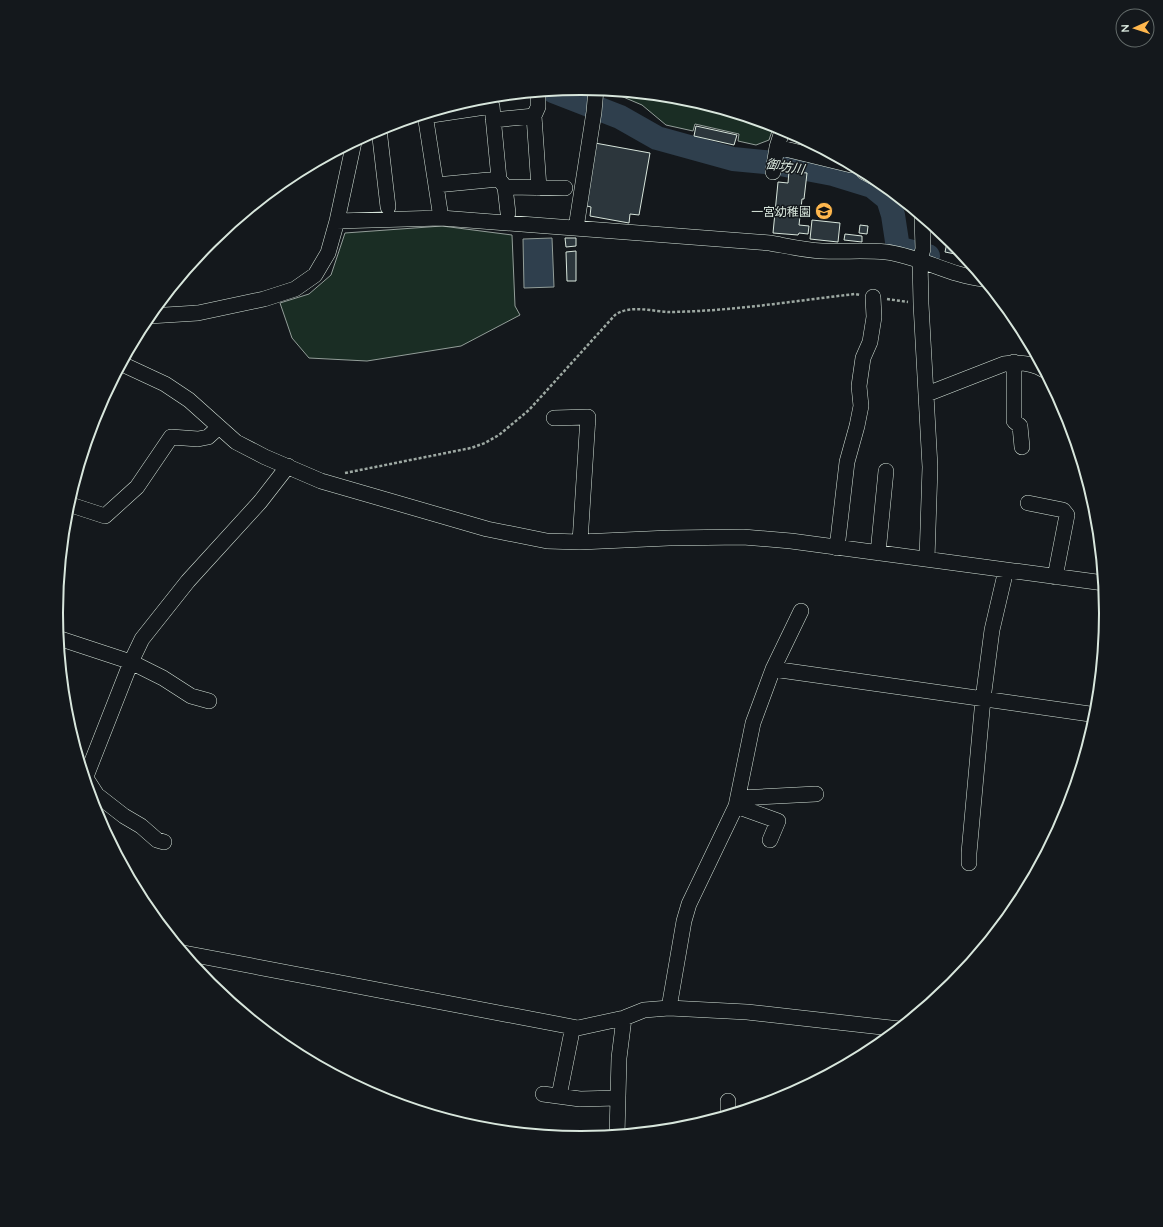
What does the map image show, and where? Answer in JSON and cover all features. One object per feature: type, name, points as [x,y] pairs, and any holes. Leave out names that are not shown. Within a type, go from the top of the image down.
[{"type":"street","points":[[538,97],[538,107],[534,116],[539,188]]},
{"type":"street","points":[[576,223],[595,100]]},
{"type":"street","points":[[451,112],[494,107],[534,116]]},
{"type":"street","points":[[494,107],[502,183],[508,213]]},
{"type":"street","points":[[426,120],[440,214]]},
{"type":"street","points":[[772,172],[781,134]]},
{"type":"street","points":[[380,135],[388,207]]},
{"type":"street","points":[[157,316],[198,314],[264,299],[295,289],[315,275],[328,253],[337,221],[353,148]]},
{"type":"street","points":[[776,151],[838,163]]},
{"type":"street","points":[[436,185],[502,183],[539,188],[564,188]]},
{"type":"street","points":[[337,221],[440,214],[576,223],[770,243],[820,251],[886,252],[921,256],[956,273],[975,277]]},
{"type":"street","points":[[922,223],[921,304],[930,467],[927,559]]},
{"type":"street","points":[[838,548],[847,462],[861,406],[859,386],[863,358],[870,342],[874,317],[873,296]]},
{"type":"street","points":[[927,394],[1004,364],[1014,362],[1029,364],[1038,368]]},
{"type":"street","points":[[1014,362],[1014,421],[1020,426],[1022,447]]},
{"type":"street","points":[[126,366],[165,384],[189,400],[236,442],[265,457],[321,481],[487,529],[547,541],[580,542],[669,538],[743,537],[791,541],[1099,582]]},
{"type":"street","points":[[554,418],[588,418],[580,542]]},
{"type":"street","points":[[74,506],[105,516],[137,487],[171,437],[198,439],[208,437],[219,427]]},
{"type":"street","points":[[89,772],[131,662],[142,639],[188,581],[260,502],[288,466]]},
{"type":"street","points":[[878,553],[886,471]]},
{"type":"street","points":[[1028,503],[1064,510],[1067,515],[1056,577]]},
{"type":"street","points":[[969,863],[983,699],[992,630],[1006,570]]},
{"type":"street","points":[[669,1008],[684,921],[689,904],[737,802],[753,723],[773,669],[801,611]]},
{"type":"street","points":[[64,640],[131,662],[163,678],[192,696],[209,701]]},
{"type":"street","points":[[773,669],[1090,714]]},
{"type":"street","points":[[95,793],[124,816],[141,826],[157,840],[164,842]]},
{"type":"street","points":[[737,802],[816,794]]},
{"type":"street","points":[[737,802],[778,821],[770,840]]},
{"type":"street","points":[[193,956],[578,1028],[624,1018],[644,1010],[669,1008],[747,1012],[893,1028]]},
{"type":"street","points":[[617,1131],[619,1058],[624,1018]]},
{"type":"street","points":[[559,1096],[571,1036]]},
{"type":"street","points":[[543,1094],[580,1099],[618,1098]]},
{"type":"path","points":[[321,481],[339,474],[471,448],[485,443],[499,435],[528,410],[621,310],[685,311],[745,307],[856,294],[921,304]]},
{"type":"green space","points":[[622,97],[649,99],[683,105],[716,113],[772,131],[769,140],[756,145],[738,141],[739,134],[695,124],[693,131],[666,125],[642,105]]},
{"type":"green space","points":[[442,226],[512,235],[515,306],[520,315],[461,346],[367,361],[309,358],[292,338],[280,303],[309,294],[331,275],[345,233]]},
{"type":"water","points":[[552,238],[554,287],[524,288],[523,239]]},
{"type":"building","points":[[696,126],[737,135],[734,145],[694,136]]},
{"type":"building","points":[[595,143],[650,153],[639,215],[630,214],[629,223],[590,216],[591,207],[583,205]]},
{"type":"building","points":[[789,171],[807,173],[799,225],[809,226],[808,234],[799,233],[798,235],[773,233],[778,182],[788,183]]},
{"type":"building","points":[[812,220],[840,223],[838,242],[810,239]]},
{"type":"building","points":[[860,225],[868,226],[867,234],[859,233]]},
{"type":"building","points":[[845,234],[862,236],[862,242],[844,240]]},
{"type":"building","points":[[565,238],[576,238],[576,246],[566,247]]},
{"type":"building","points":[[946,246],[954,254],[945,252]]},
{"type":"building","points":[[576,251],[576,281],[567,281],[566,252]]},
{"type":"waterway","name":"御坊川","points":[[565,96],[620,117],[657,138],[733,159],[775,163],[833,174],[872,186],[888,199],[893,215],[898,248],[928,256]]},
{"type":"place","name":"一宮幼稚園","points":[[824,211]]}]
